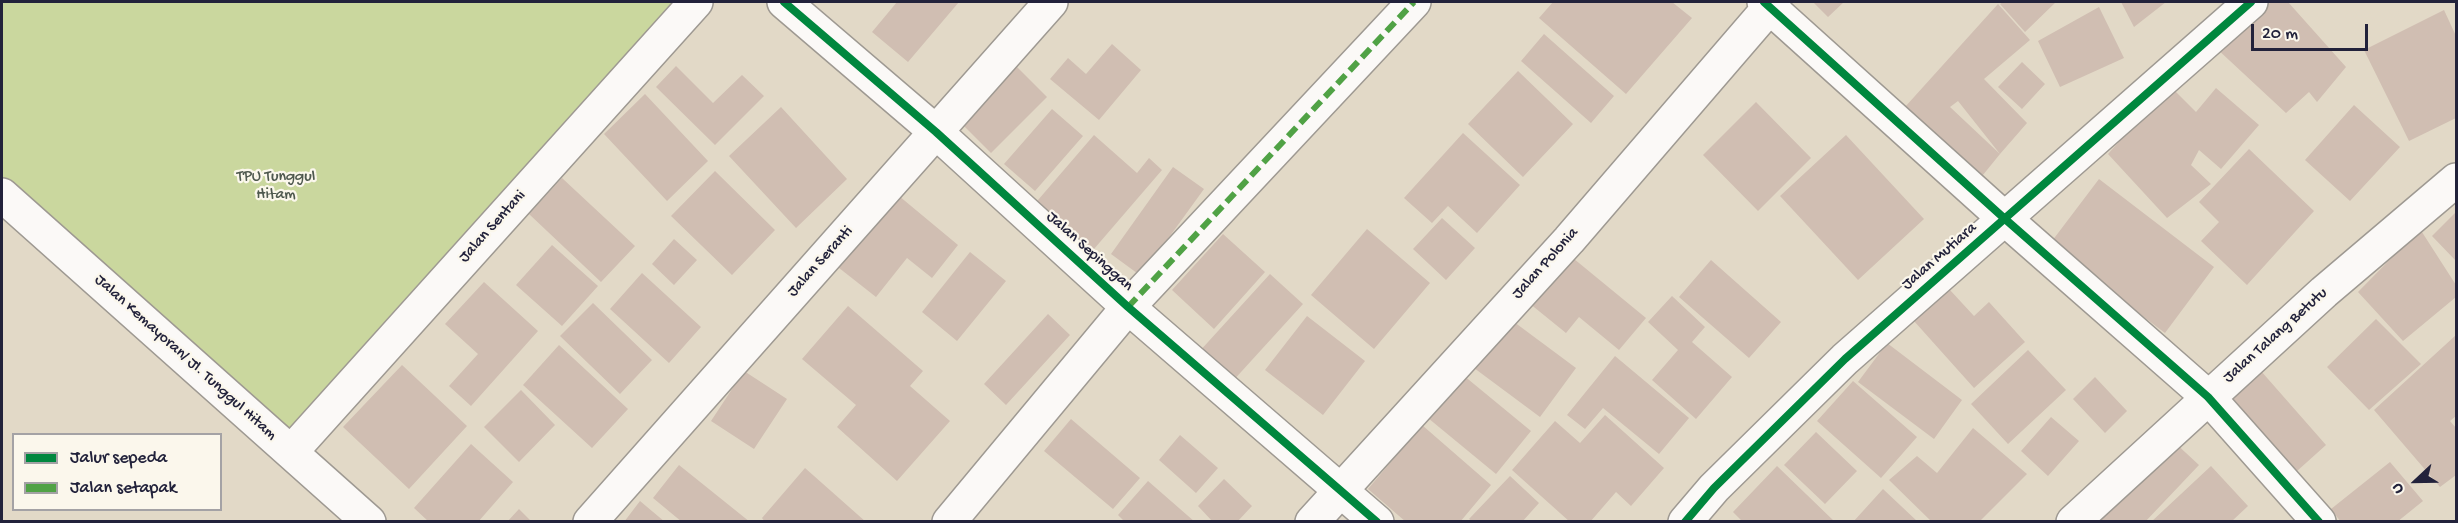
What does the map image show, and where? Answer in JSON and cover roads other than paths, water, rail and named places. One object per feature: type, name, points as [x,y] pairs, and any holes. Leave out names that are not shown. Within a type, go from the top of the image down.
[{"type":"street","name":"Jalan Sentani","points":[[291,452],[696,2]]},
{"type":"street","name":"Jalan Sepinggan","points":[[784,2],[936,132],[1128,306],[1377,522]]},
{"type":"street","name":"Jalan Seranti","points":[[590,522],[1051,2]]},
{"type":"street","points":[[1128,306],[1414,2]]},
{"type":"street","name":"Jalan Mutiara","points":[[1685,522],[1714,488],[1845,359],[2251,2]]},
{"type":"street","points":[[1770,3],[2005,219],[2208,397],[2319,522]]},
{"type":"street","name":"Jalan Polonia","points":[[1312,522],[1569,240],[1770,3]]},
{"type":"street","name":"Jalan Talang Betutu","points":[[2073,522],[2324,292],[2457,180]]},
{"type":"street","name":"Jalan Kemayoran/ Jl. Tunggul Hitam","points":[[2,195],[369,522]]},
{"type":"street","name":"Jalan Sepinggan","points":[[949,522],[1128,306]]},
{"type":"park label","name":"TPU Tunggul Hitam","points":[[276,187]]}]
